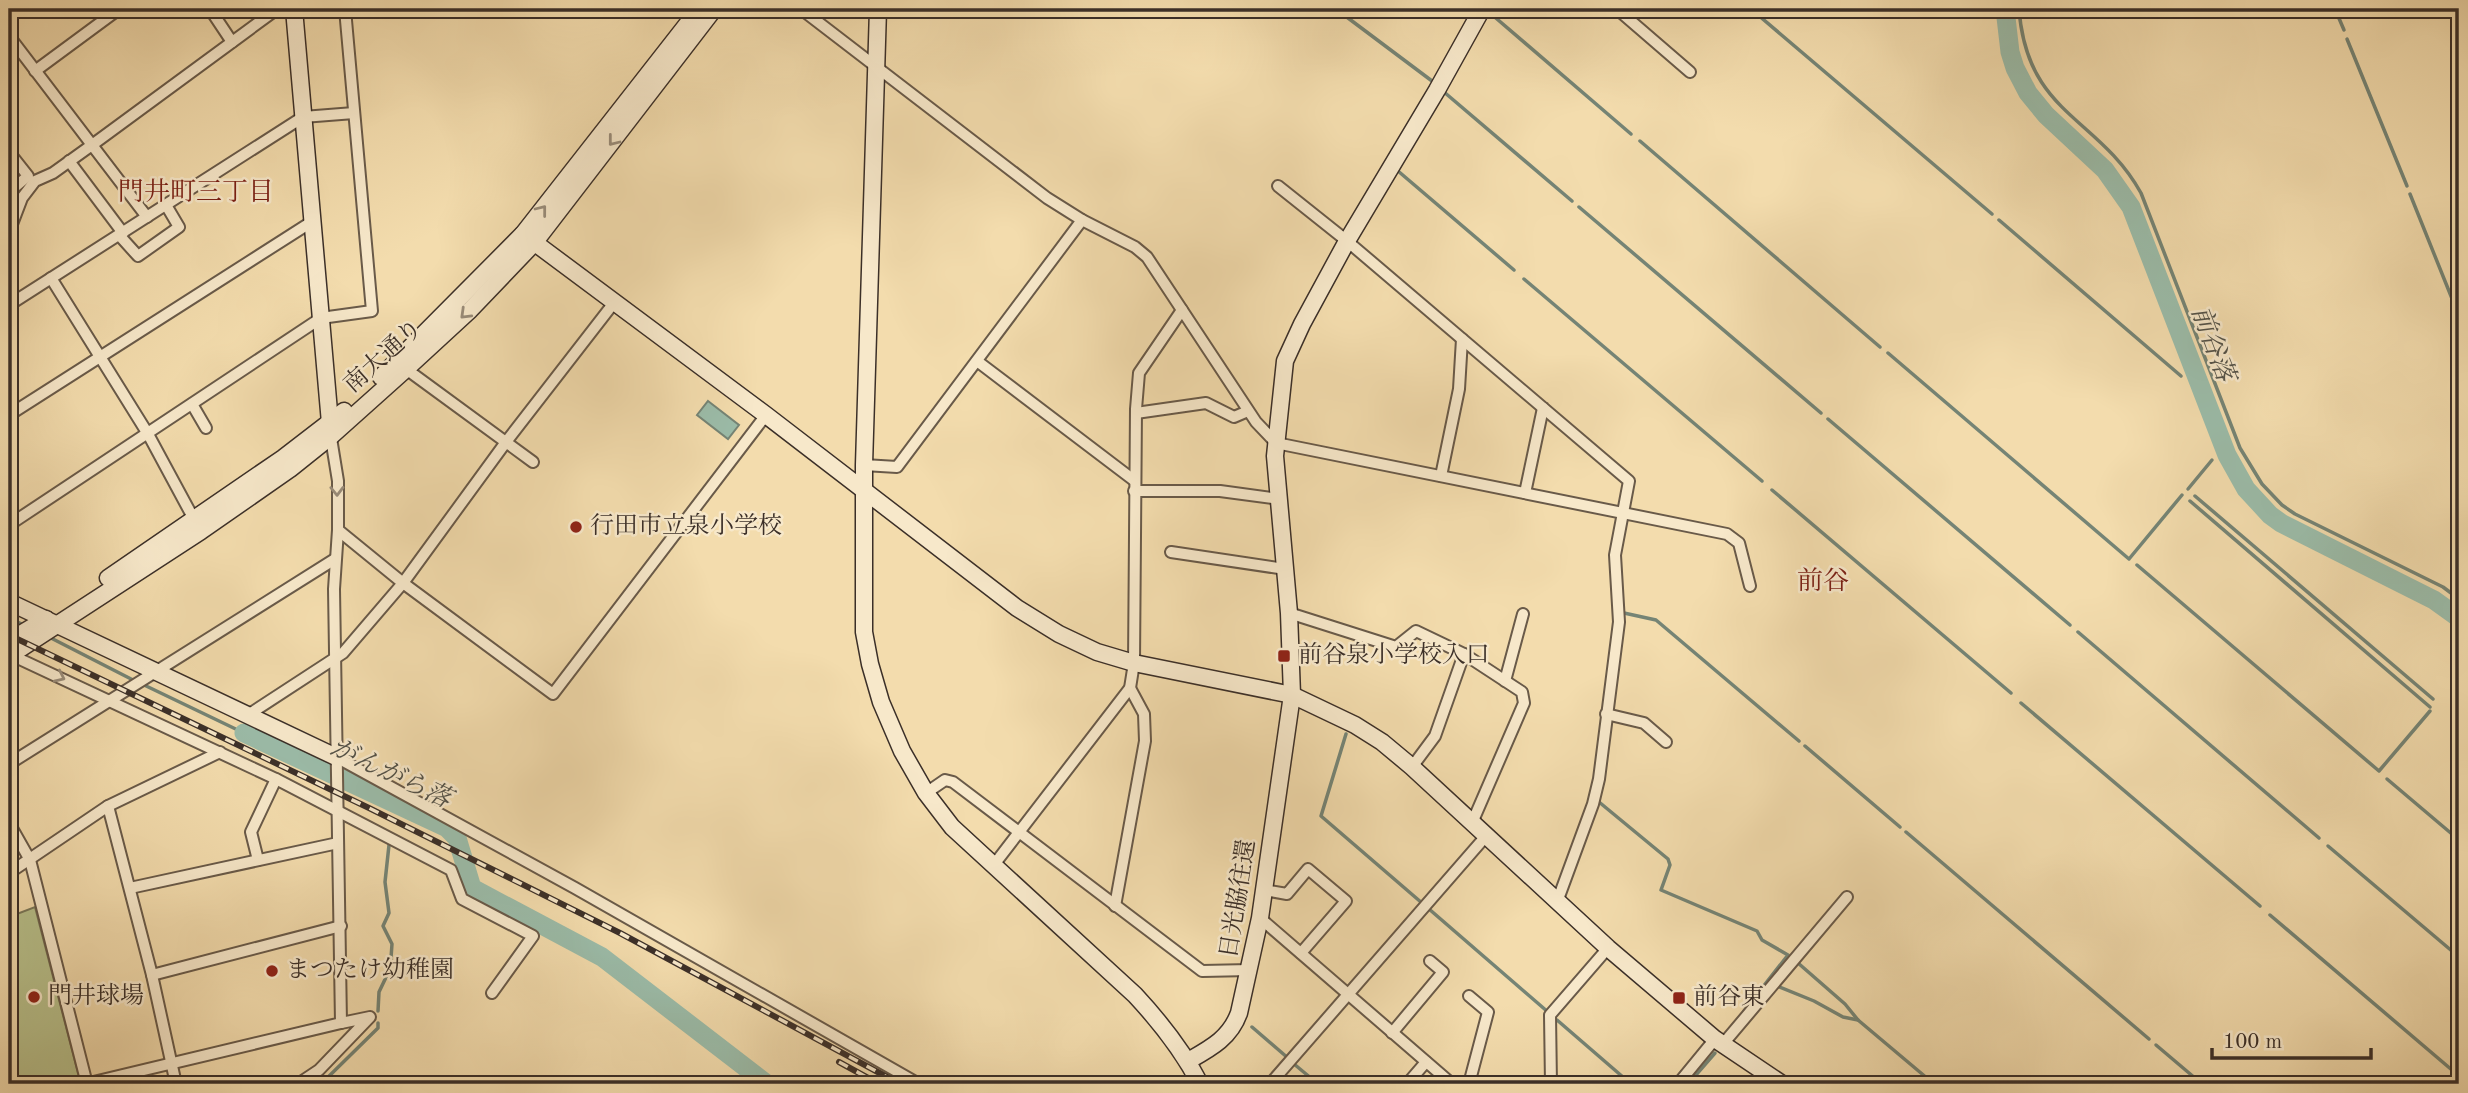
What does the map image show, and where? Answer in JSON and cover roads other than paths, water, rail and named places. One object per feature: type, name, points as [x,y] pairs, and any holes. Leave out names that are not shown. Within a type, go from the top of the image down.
[{"type":"street","points":[[35,71],[119,9]]},
{"type":"street","points":[[210,9],[232,42]]},
{"type":"street","points":[[9,192],[69,161],[277,9]]},
{"type":"street","points":[[293,9],[330,430],[338,481],[335,559],[336,757],[341,1023]]},
{"type":"street","points":[[9,525],[321,318],[372,311],[345,9]]},
{"type":"street","name":"南大通り","points":[[528,238],[699,9]]},
{"type":"street","name":"南大通り","points":[[10,650],[198,526],[330,430],[470,310],[714,9]]},
{"type":"street","points":[[801,9],[1047,198],[1082,220],[1135,247],[1147,257],[1248,411],[1276,443],[1727,534],[1739,543],[1750,586]]},
{"type":"street","points":[[878,9],[864,465],[864,632],[870,664],[891,727],[912,771],[952,827],[1135,995],[1160,1022],[1188,1061],[1200,1084]]},
{"type":"street","name":"日光脇往還","points":[[1188,1061],[1224,1038],[1239,1013],[1260,918],[1292,695],[1289,613],[1276,443],[1285,362],[1302,324],[1347,241],[1482,9]]},
{"type":"street","points":[[1617,9],[1690,72]]},
{"type":"street","points":[[9,36],[147,217]]},
{"type":"street","points":[[9,305],[303,117],[354,113]]},
{"type":"street","points":[[9,152],[32,179]]},
{"type":"street","points":[[69,161],[138,256],[179,227],[166,205]]},
{"type":"street","points":[[9,232],[32,179]]},
{"type":"street","points":[[1278,186],[1347,241],[1629,481],[1615,555],[1619,622],[1599,779],[1593,804],[1557,902]]},
{"type":"street","points":[[864,465],[897,467],[1082,220]]},
{"type":"street","points":[[9,415],[313,221]]},
{"type":"street","points":[[528,238],[613,304],[766,415],[1017,608],[1059,634],[1097,652],[1134,663],[1292,695],[1355,725],[1382,742],[1608,948],[1719,1041],[1782,1084]]},
{"type":"street","points":[[51,278],[148,434],[198,526]]},
{"type":"street","points":[[248,715],[336,659],[403,583],[506,442],[613,304]]},
{"type":"street","points":[[993,866],[1130,688],[1134,663],[1136,413],[1139,373],[1182,310]]},
{"type":"street","points":[[1441,476],[1459,389],[1462,339]]},
{"type":"street","points":[[977,361],[1135,486],[1220,491],[1279,499]]},
{"type":"street","points":[[402,366],[533,462]]},
{"type":"street","points":[[1136,413],[1206,403],[1234,417],[1248,411]]},
{"type":"street","points":[[192,404],[206,428]]},
{"type":"street","points":[[1525,493],[1543,408]]},
{"type":"street","points":[[338,530],[403,583],[554,694],[766,415]]},
{"type":"street","points":[[1171,552],[1285,569]]},
{"type":"street","points":[[9,764],[335,559]]},
{"type":"street","points":[[9,602],[41,628],[156,672],[336,757],[575,888],[919,1084]]},
{"type":"street","points":[[1289,613],[1396,648],[1416,631],[1464,654],[1522,692],[1524,703],[1472,823]]},
{"type":"street","points":[[1505,681],[1523,614]]},
{"type":"street","points":[[10,650],[276,779],[451,870],[462,899],[533,936],[492,993]]},
{"type":"street","points":[[1412,767],[1434,736],[1464,654]]},
{"type":"street","points":[[1115,906],[1145,741],[1144,714],[1130,688]]},
{"type":"street","points":[[1606,714],[1644,723],[1666,742]]},
{"type":"street","points":[[9,873],[108,806],[220,752]]},
{"type":"street","points":[[258,860],[251,832],[276,779]]},
{"type":"street","points":[[926,793],[945,780],[953,782],[1202,971],[1250,970]]},
{"type":"street","points":[[108,806],[152,975],[176,1084]]},
{"type":"street","points":[[9,823],[30,860],[86,1084],[370,1017],[319,1070],[298,1084]]},
{"type":"street","points":[[1270,1084],[1486,836]]},
{"type":"street","points":[[130,888],[338,843]]},
{"type":"street","points":[[1264,890],[1287,894],[1308,869],[1346,901],[1301,953]]},
{"type":"street","points":[[1678,1084],[1847,897]]},
{"type":"street","points":[[1260,918],[1452,1084]]},
{"type":"street","points":[[152,975],[341,926]]},
{"type":"street","points":[[1551,1084],[1550,1015],[1608,948]]},
{"type":"street","points":[[1392,1032],[1443,972],[1430,961]]},
{"type":"street","points":[[1469,996],[1488,1012],[1469,1084]]},
{"type":"street","points":[[1407,1084],[1426,1062]]},
{"type":"waterway","points":[[1336,9],[1432,81]]},
{"type":"waterway","points":[[1751,9],[1992,214]]},
{"type":"waterway","name":"前谷落","points":[[2005,9],[2010,52],[2028,93],[2046,115],[2105,170],[2131,207],[2227,455],[2246,489],[2281,523],[2434,600],[2459,618]]},
{"type":"waterway","points":[[2019,9],[2025,44],[2035,72],[2067,112],[2124,167],[2141,193],[2240,448],[2262,484],[2295,514],[2443,587],[2459,599]]},
{"type":"waterway","points":[[2335,9],[2344,30]]},
{"type":"waterway","points":[[1490,13],[1631,134]]},
{"type":"waterway","points":[[2347,39],[2407,186]]},
{"type":"waterway","points":[[1444,92],[1572,201]]},
{"type":"waterway","points":[[1640,141],[1880,347]]},
{"type":"waterway","points":[[1398,171],[1514,270]]},
{"type":"waterway","points":[[2410,194],[2459,316]]},
{"type":"waterway","points":[[1579,207],[1821,413]]},
{"type":"waterway","points":[[1999,220],[2181,376]]},
{"type":"waterway","points":[[1524,279],[1762,481]]},
{"type":"waterway","points":[[1888,353],[2129,559],[2182,495]]},
{"type":"waterway","points":[[1828,419],[2070,625]]},
{"type":"waterway","points":[[2188,489],[2212,460]]},
{"type":"waterway","points":[[1772,490],[2011,693]]},
{"type":"waterway","points":[[2195,496],[2433,699]]},
{"type":"waterway","points":[[2190,501],[2430,707]]},
{"type":"waterway","points":[[2137,565],[2379,771],[2430,711]]},
{"type":"waterway","points":[[1624,613],[1656,620],[1799,741]]},
{"type":"waterway","name":"がんがら落","points":[[9,618],[26,626]]},
{"type":"waterway","points":[[2078,632],[2319,838]]},
{"type":"waterway","name":"がんがら落","points":[[49,637],[135,681]]},
{"type":"waterway","name":"がんがら落","points":[[142,684],[244,733]]},
{"type":"waterway","points":[[2021,703],[2260,906]]},
{"type":"waterway","name":"がんがら落","points":[[244,733],[447,828],[457,838],[472,888],[602,957],[767,1084]]},
{"type":"waterway","points":[[1346,734],[1321,816],[1422,903]]},
{"type":"waterway","points":[[1805,746],[1900,827]]},
{"type":"waterway","points":[[2387,779],[2459,840]]},
{"type":"waterway","points":[[1599,802],[1668,859],[1670,865],[1661,890],[1757,931],[1762,940],[1788,955],[1744,1011]]},
{"type":"waterway","points":[[1906,832],[2149,1039]]},
{"type":"waterway","points":[[378,1011],[379,992],[389,971],[392,944],[383,926],[389,913],[385,882],[389,845]]},
{"type":"waterway","points":[[2328,846],[2459,957]]},
{"type":"waterway","points":[[1429,909],[1548,1012]]},
{"type":"waterway","points":[[2270,915],[2459,1076]]},
{"type":"waterway","points":[[1798,963],[1845,1004],[1858,1020],[1934,1084]]},
{"type":"waterway","points":[[1777,986],[1814,1001],[1843,1017],[1858,1020]]},
{"type":"waterway","points":[[1557,1020],[1631,1084]]},
{"type":"waterway","points":[[321,1084],[378,1028],[378,1023]]},
{"type":"waterway","points":[[1252,1027],[1288,1058]]},
{"type":"waterway","points":[[2156,1045],[2202,1084]]},
{"type":"waterway","points":[[1688,1084],[1715,1053]]},
{"type":"waterway","points":[[1294,1064],[1318,1084]]},
{"type":"railway","points":[[9,635],[369,808],[620,933],[900,1084]]},
{"type":"railway","points":[[839,1062],[879,1084]]},
{"type":"place","name":"行田市立泉小学校","points":[[576,527]]},
{"type":"place","name":"前谷泉小学校入口","points":[[1284,656]]},
{"type":"place","name":"まつたけ幼稚園","points":[[272,971]]},
{"type":"place","name":"門井球場","points":[[34,997]]},
{"type":"place","name":"前谷東","points":[[1679,998]]},
{"type":"district","name":"門井町三丁目","points":[[196,193]]},
{"type":"district","name":"前谷","points":[[1823,582]]}]
